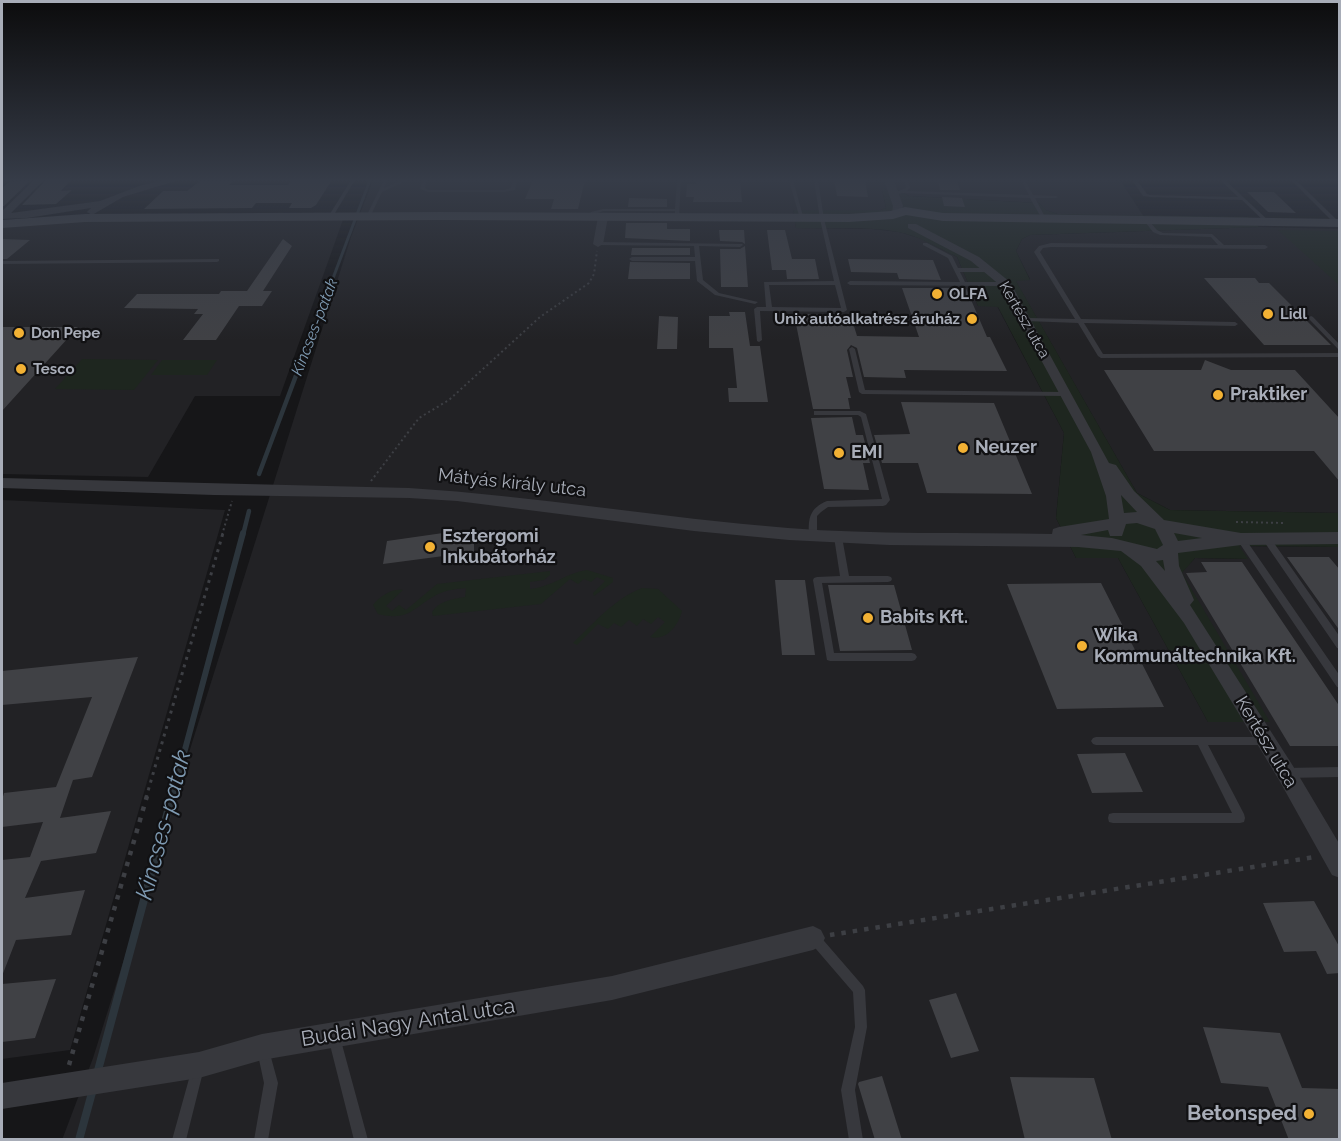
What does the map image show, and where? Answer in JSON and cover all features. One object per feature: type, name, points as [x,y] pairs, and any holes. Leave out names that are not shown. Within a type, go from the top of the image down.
[{"type":"street","points":[[597,233],[598,244]]},
{"type":"street","name":"Kertész utca","points":[[933,233],[991,270],[1006,284],[1098,452],[1129,495],[1169,535],[1171,566],[1190,618]]},
{"type":"street","name":"Kertész utca","points":[[1098,452],[1114,496],[1117,535],[1148,563],[1177,604],[1190,618],[1286,773],[1336,861]]},
{"type":"street","name":"Mátyás király utca","points":[[2,483],[235,491],[366,487],[750,531],[813,536],[1017,539],[1108,544],[1159,555],[1170,548]]},
{"type":"street","name":"Mátyás király utca","points":[[1017,539],[1094,529],[1129,517],[1138,517],[1156,524]]},
{"type":"street","points":[[1156,524],[1241,539]]},
{"type":"street","points":[[1170,548],[1241,539],[1340,538]]},
{"type":"street","name":"Budai Nagy Antal utca","points":[[2,1096],[127,1078],[199,1065],[262,1047],[612,988],[813,938]]},
{"type":"lane","points":[[759,340],[757,309],[843,310],[825,233]]},
{"type":"lane","points":[[1160,233],[1212,236],[1223,247]]},
{"type":"lane","points":[[598,244],[740,245]]},
{"type":"lane","points":[[925,244],[950,257],[963,284]]},
{"type":"lane","points":[[696,245],[700,281],[708,288],[729,298],[755,302]]},
{"type":"lane","points":[[1265,247],[1051,245],[1041,247],[1037,252],[1101,356],[1340,355]]},
{"type":"lane","points":[[632,259],[698,259]]},
{"type":"lane","points":[[2,263],[218,260]]},
{"type":"lane","points":[[956,270],[991,270]]},
{"type":"lane","points":[[769,309],[766,283],[837,283]]},
{"type":"lane","points":[[850,283],[1006,284]]},
{"type":"lane","points":[[1311,318],[1340,349]]},
{"type":"lane","points":[[1029,323],[1235,324]]},
{"type":"lane","points":[[852,349],[862,393],[1065,394]]},
{"type":"lane","points":[[813,536],[813,515],[818,508],[826,504],[883,503],[886,500],[864,416],[860,413],[816,413]]},
{"type":"lane","points":[[838,537],[845,579]]},
{"type":"lane","points":[[1266,538],[1340,645]]},
{"type":"lane","points":[[1241,539],[1340,684]]},
{"type":"lane","points":[[888,579],[817,580],[830,657],[912,657]]},
{"type":"lane","points":[[1096,741],[1266,741]]},
{"type":"lane","points":[[1113,818],[1240,818],[1201,741]]},
{"type":"lane","points":[[1286,773],[1340,772]]},
{"type":"lane","points":[[813,938],[859,990],[861,1027],[848,1090],[856,1140]]},
{"type":"lane","points":[[333,1034],[361,1140]]},
{"type":"lane","points":[[261,1140],[272,1083],[262,1047]]},
{"type":"lane","points":[[179,1140],[199,1065]]},
{"type":"path","points":[[366,487],[419,418],[449,400],[540,317],[589,282],[594,274],[598,244]]},
{"type":"path","points":[[366,487],[381,482]]},
{"type":"path","points":[[67,1087],[235,491]]},
{"type":"path","points":[[1226,522],[1294,523]]},
{"type":"path","points":[[813,938],[1336,861]]},
{"type":"shaded area","points":[[2,233],[338,233],[280,396],[195,396],[148,477],[2,474]]},
{"type":"shaded area","points":[[352,233],[903,233],[922,239],[957,257],[978,306],[997,306],[1064,433],[1056,518],[1076,558],[1118,558],[1208,722],[1181,573],[1195,558],[1247,559],[1238,546],[1339,547],[1339,1139],[62,1140],[93,1058]]},
{"type":"shaded area","points":[[903,233],[1080,233],[1030,235],[1022,239],[1016,251],[1030,280],[1016,281],[1137,493],[1170,510],[1339,513],[1339,547],[1239,546],[1248,559],[1195,558],[1182,573],[1270,722],[1208,722],[1118,558],[1076,558],[1056,518],[1064,433],[998,307],[978,306],[957,257]]},
{"type":"shaded area","points":[[1282,233],[1339,233],[1339,285]]},
{"type":"shaded area","points":[[1339,233],[1339,513],[1170,510],[1137,493],[1015,280],[1030,279],[1016,251],[1022,239],[1030,235]]},
{"type":"shaded area","points":[[82,359],[158,360],[134,390],[55,389]]},
{"type":"shaded area","points":[[162,360],[217,360],[207,375],[151,375]]},
{"type":"shaded area","points":[[2,500],[225,510],[70,1050],[2,1059]]},
{"type":"shaded area","points":[[587,570],[613,578],[613,582],[594,596],[593,593],[605,581],[597,577],[591,582],[584,579],[578,584],[570,579],[541,604],[433,616],[432,612],[442,603],[465,597],[466,588],[438,594],[404,615],[378,614],[373,605],[383,596],[395,590],[403,590],[386,606],[392,611],[399,605],[406,610],[437,584],[550,571],[550,575],[544,580],[530,582],[530,589],[545,586]]},
{"type":"shaded area","points":[[642,588],[658,589],[682,611],[671,631],[662,637],[650,637],[665,622],[658,617],[651,624],[643,619],[637,626],[629,620],[621,627],[614,623],[608,629],[598,624],[577,645],[573,643],[622,598]]},
{"type":"building","points":[[625,233],[690,233],[690,241],[625,238]]},
{"type":"building","points":[[719,233],[744,233],[745,244],[720,241]]},
{"type":"building","points":[[767,233],[786,233],[792,259],[815,259],[819,279],[787,279],[786,270],[772,270]]},
{"type":"building","points":[[2,239],[30,240],[7,259],[2,259]]},
{"type":"building","points":[[283,239],[292,246],[263,291],[272,291],[262,306],[239,306],[216,340],[183,340],[203,314],[194,314],[198,309],[124,308],[137,294],[219,294],[221,291],[247,291]]},
{"type":"building","points":[[745,246],[748,287],[721,287],[720,249],[740,249]]},
{"type":"building","points":[[632,248],[690,248],[690,255],[631,255]]},
{"type":"building","points":[[848,259],[933,260],[941,280],[899,279],[897,273],[851,272]]},
{"type":"building","points":[[630,262],[690,263],[690,279],[628,279]]},
{"type":"building","name":"Lidl","points":[[1204,278],[1255,278],[1259,283],[1269,283],[1331,345],[1264,345]]},
{"type":"building","points":[[902,288],[966,288],[987,337],[990,337],[1007,371],[904,370],[906,378],[864,377],[857,348],[851,345],[847,350],[853,377],[846,377],[851,398],[848,398],[850,409],[813,409],[794,314],[826,314],[828,320],[832,320],[833,323],[853,323],[857,336],[919,337]]},
{"type":"building","points":[[729,312],[745,312],[750,346],[760,346],[768,402],[729,402],[728,388],[737,388],[733,348],[709,348],[709,316],[730,316]]},
{"type":"building","points":[[659,316],[678,317],[677,349],[657,349]]},
{"type":"building","name":"Tesco","points":[[2,327],[78,327],[2,411]]},
{"type":"building","name":"Praktiker","points":[[1205,360],[1231,370],[1295,370],[1340,419],[1340,482],[1314,451],[1154,451],[1104,370],[1201,370]]},
{"type":"building","name":"Neuzer","points":[[901,402],[994,403],[1032,494],[927,493],[918,463],[882,463],[874,435],[910,434]]},
{"type":"building","name":"EMI","points":[[852,417],[856,435],[863,435],[870,463],[863,463],[869,490],[824,489],[811,418]]},
{"type":"building","name":"Esztergomi Inkubátorház","points":[[443,533],[474,539],[474,552],[383,564],[387,541]]},
{"type":"building","points":[[1287,557],[1329,557],[1340,570],[1340,631]]},
{"type":"building","points":[[1201,562],[1242,562],[1340,707],[1340,746],[1290,746],[1186,573],[1207,572]]},
{"type":"building","points":[[775,580],[805,580],[815,655],[782,655]]},
{"type":"building","name":"Wika Kommunáltechnika Kft.","points":[[1101,583],[1164,707],[1057,709],[1007,584]]},
{"type":"building","name":"Babits Kft.","points":[[828,585],[894,585],[912,650],[840,651]]},
{"type":"building","points":[[138,657],[92,777],[73,780],[60,818],[111,811],[96,853],[41,861],[25,898],[85,890],[71,935],[16,940],[2,976],[2,860],[30,857],[43,822],[2,827],[4,793],[56,787],[92,697],[2,705],[2,671]]},
{"type":"building","points":[[1125,753],[1143,792],[1092,793],[1077,754]]},
{"type":"building","points":[[1314,901],[1340,948],[1340,973],[1327,974],[1316,951],[1284,952],[1263,903]]},
{"type":"building","points":[[56,979],[35,1038],[2,1042],[2,984]]},
{"type":"building","points":[[956,993],[979,1051],[951,1058],[929,1000]]},
{"type":"building","points":[[1203,1027],[1280,1033],[1302,1088],[1340,1089],[1340,1140],[1289,1140],[1268,1087],[1221,1083]]},
{"type":"building","points":[[882,1076],[902,1140],[875,1140],[858,1084]]},
{"type":"building","points":[[1010,1077],[1094,1078],[1112,1140],[1025,1140]]},
{"type":"waterway","name":"Kincses-patak","points":[[312,334],[350,233]]},
{"type":"waterway","name":"Kincses-patak","points":[[259,474],[312,333]]},
{"type":"waterway","name":"Kincses-patak","points":[[243,535],[249,511]]},
{"type":"waterway","name":"Kincses-patak","points":[[172,798],[243,533]]},
{"type":"waterway","name":"Kincses-patak","points":[[97,1074],[172,796]]},
{"type":"waterway","name":"Kincses-patak","points":[[79,1140],[93,1089]]},
{"type":"place","name":"OLFA","points":[[937,294]]},
{"type":"place","name":"Lidl","points":[[1268,314]]},
{"type":"place","name":"Unix autóalkatrész áruház","points":[[972,319]]},
{"type":"place","name":"Don Pepe","points":[[19,333]]},
{"type":"place","name":"Tesco","points":[[21,369]]},
{"type":"place","name":"Praktiker","points":[[1218,395]]},
{"type":"place","name":"Neuzer","points":[[963,448]]},
{"type":"place","name":"EMI","points":[[839,453]]},
{"type":"place","name":"Esztergomi Inkubátorház","points":[[430,547]]},
{"type":"place","name":"Babits Kft.","points":[[868,618]]},
{"type":"place","name":"Wika Kommunáltechnika Kft.","points":[[1082,646]]},
{"type":"place","name":"Betonsped","points":[[1309,1114]]}]
